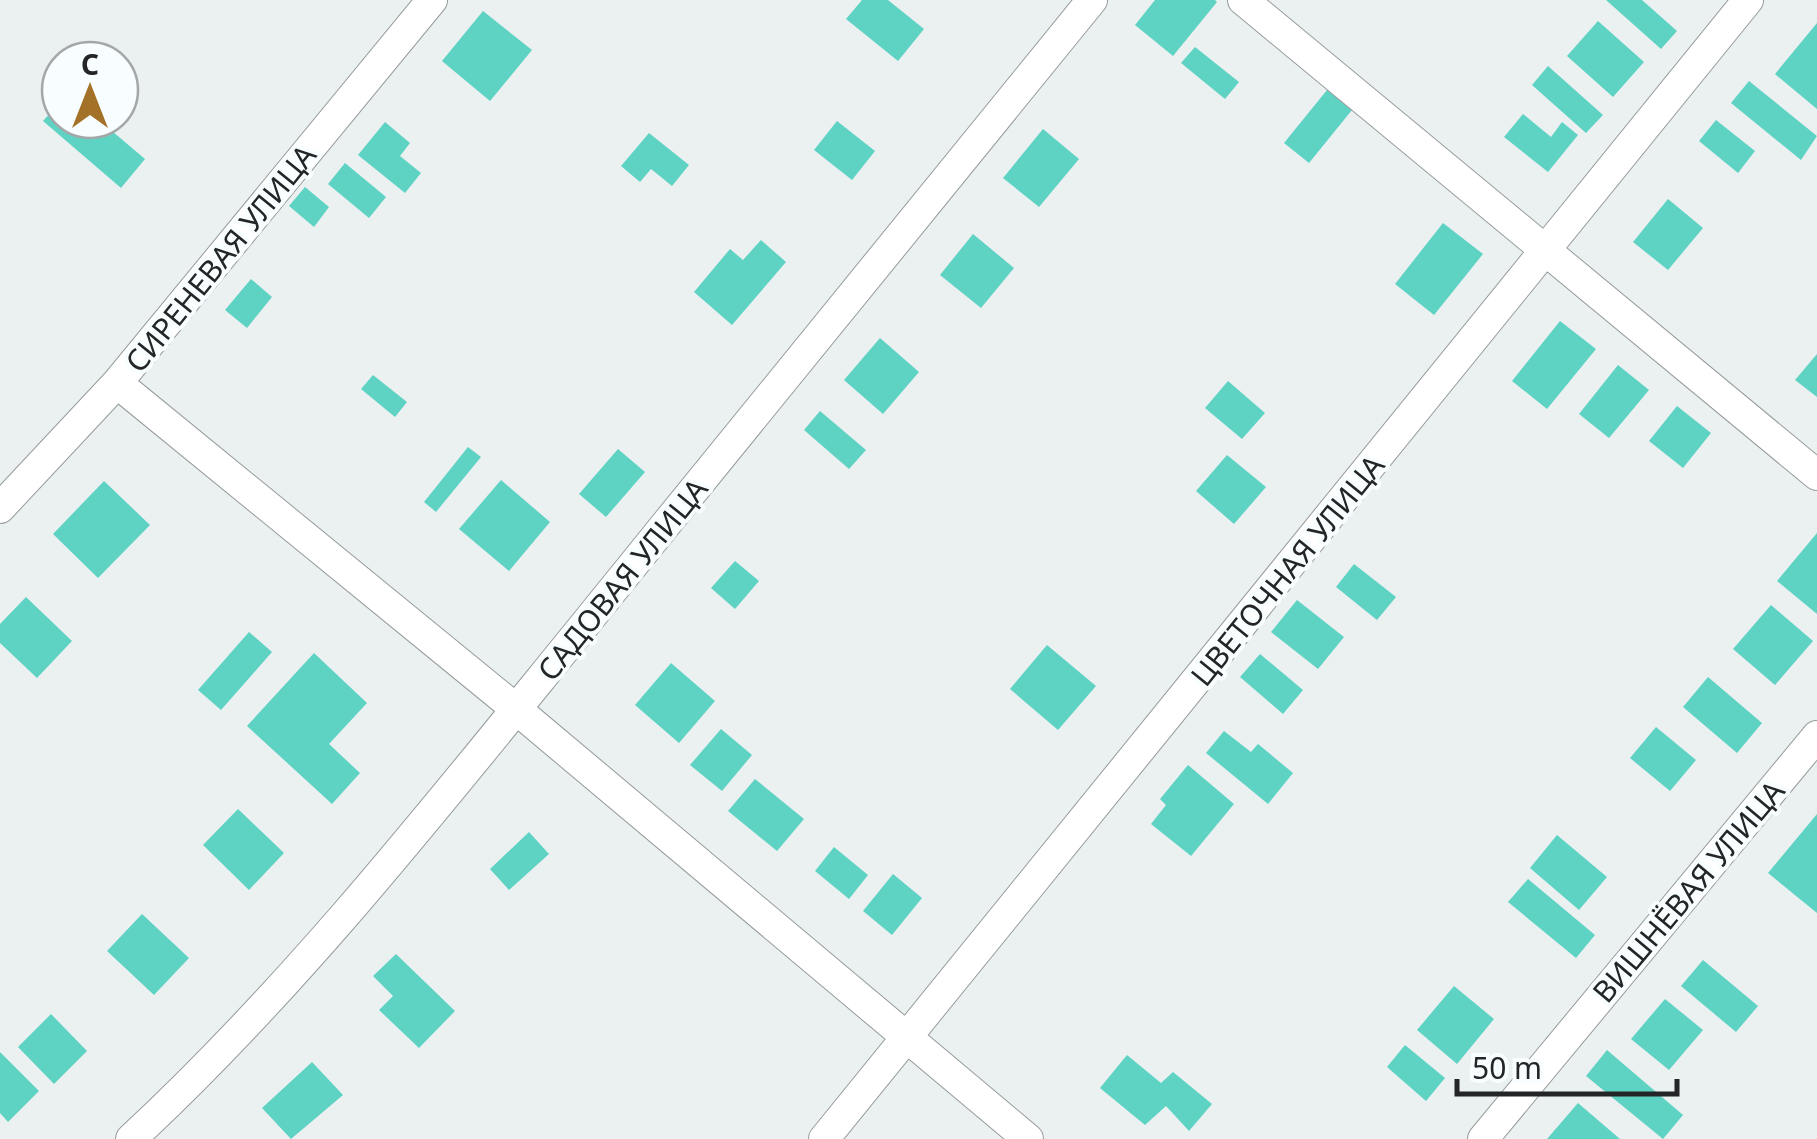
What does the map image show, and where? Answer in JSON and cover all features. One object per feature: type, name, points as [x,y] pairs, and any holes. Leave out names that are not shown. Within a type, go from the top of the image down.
[{"type":"street","name":"СИРЕНЕВАЯ УЛИЦА","points":[[0,508],[117,384],[432,0]]},
{"type":"street","name":"САДОВАЯ УЛИЦА","points":[[130,1139],[182,1091],[292,972],[516,709],[1092,0]]},
{"type":"street","points":[[1243,0],[1817,475]]},
{"type":"street","name":"ЦВЕТОЧНАЯ УЛИЦА","points":[[824,1139],[908,1041],[1748,0]]},
{"type":"street","points":[[117,384],[516,709],[1028,1139]]},
{"type":"street","name":"ВИШНЁВАЯ УЛИЦА","points":[[1484,1139],[1817,736]]},
{"type":"building","points":[[862,0],[888,0],[924,29],[898,61],[846,19]]},
{"type":"building","points":[[1155,0],[1217,2],[1173,56],[1135,25]]},
{"type":"building","points":[[1606,0],[1642,0],[1677,31],[1661,49]]},
{"type":"building","points":[[483,11],[532,50],[490,101],[442,61]]},
{"type":"building","points":[[1598,21],[1644,62],[1613,97],[1567,56]]},
{"type":"building","points":[[1817,23],[1817,109],[1775,74]]},
{"type":"building","points":[[1195,47],[1239,82],[1225,99],[1181,63]]},
{"type":"building","points":[[1548,66],[1603,115],[1586,133],[1532,85]]},
{"type":"building","points":[[1749,81],[1817,136],[1801,160],[1731,103]]},
{"type":"building","points":[[1327,90],[1352,110],[1309,163],[1284,143]]},
{"type":"building","points":[[1523,114],[1551,137],[1562,122],[1578,135],[1548,172],[1504,137]]},
{"type":"building","points":[[1716,120],[1755,151],[1738,173],[1699,141]]},
{"type":"building","points":[[837,121],[875,151],[852,180],[814,150]]},
{"type":"building","points":[[385,122],[410,143],[400,156],[421,173],[405,193],[358,155]]},
{"type":"building","points":[[1043,129],[1079,159],[1039,207],[1003,178]]},
{"type":"building","points":[[649,133],[689,165],[672,186],[651,169],[640,182],[621,166]]},
{"type":"building","points":[[65,140],[123,140],[145,159],[121,188]]},
{"type":"building","points":[[345,163],[386,197],[369,218],[328,184]]},
{"type":"building","points":[[305,187],[329,207],[314,227],[289,206]]},
{"type":"building","points":[[1668,199],[1703,228],[1668,270],[1633,242]]},
{"type":"building","points":[[1443,223],[1483,254],[1434,315],[1395,284]]},
{"type":"building","points":[[973,234],[1014,268],[981,308],[940,275]]},
{"type":"building","points":[[761,240],[786,262],[732,325],[694,292],[730,249],[743,260]]},
{"type":"building","points":[[251,279],[272,297],[247,328],[225,310]]},
{"type":"building","points":[[1560,321],[1596,349],[1547,409],[1512,381]]},
{"type":"building","points":[[880,338],[919,372],[883,414],[844,380]]},
{"type":"building","points":[[1817,354],[1817,397],[1795,380]]},
{"type":"building","points":[[1618,365],[1649,390],[1609,438],[1579,414]]},
{"type":"building","points":[[373,375],[407,402],[395,417],[361,389]]},
{"type":"building","points":[[1228,381],[1265,413],[1242,439],[1205,408]]},
{"type":"building","points":[[1677,406],[1711,433],[1683,468],[1649,441]]},
{"type":"building","points":[[820,411],[866,450],[849,469],[804,430]]},
{"type":"building","points":[[468,447],[481,457],[436,512],[424,502]]},
{"type":"building","points":[[618,449],[645,472],[606,517],[579,494]]},
{"type":"building","points":[[1227,455],[1266,487],[1234,524],[1196,491]]},
{"type":"building","points":[[501,480],[550,522],[509,571],[459,529]]},
{"type":"building","points":[[104,481],[150,525],[98,578],[53,534]]},
{"type":"building","points":[[1817,533],[1817,614],[1777,581]]},
{"type":"building","points":[[735,561],[759,581],[735,609],[711,588]]},
{"type":"building","points":[[1354,564],[1396,597],[1377,620],[1336,587]]},
{"type":"building","points":[[26,597],[72,641],[37,678],[0,643],[0,624]]},
{"type":"building","points":[[1297,600],[1344,637],[1318,669],[1271,632]]},
{"type":"building","points":[[1771,605],[1813,641],[1775,685],[1733,649]]},
{"type":"building","points":[[249,632],[272,652],[221,710],[198,690]]},
{"type":"building","points":[[1047,645],[1096,686],[1058,730],[1010,689]]},
{"type":"building","points":[[314,653],[367,703],[329,744],[360,773],[332,804],[247,726]]},
{"type":"building","points":[[1260,654],[1303,690],[1283,714],[1240,677]]},
{"type":"building","points":[[671,663],[715,701],[679,743],[635,705]]},
{"type":"building","points":[[1708,677],[1762,723],[1737,753],[1683,707]]},
{"type":"building","points":[[1656,727],[1696,760],[1670,791],[1630,758]]},
{"type":"building","points":[[721,729],[752,755],[722,791],[690,765]]},
{"type":"building","points":[[1224,731],[1251,752],[1258,744],[1293,773],[1268,804],[1206,753]]},
{"type":"building","points":[[1188,765],[1234,804],[1191,856],[1151,824],[1166,805],[1160,799]]},
{"type":"building","points":[[755,779],[804,819],[777,851],[728,811]]},
{"type":"building","points":[[238,809],[284,853],[249,890],[203,845]]},
{"type":"building","points":[[1817,814],[1817,913],[1768,873]]},
{"type":"building","points":[[529,832],[549,854],[509,890],[490,869]]},
{"type":"building","points":[[1557,835],[1607,877],[1579,910],[1530,868]]},
{"type":"building","points":[[834,847],[868,875],[849,899],[815,871]]},
{"type":"building","points":[[893,874],[922,898],[892,935],[863,911]]},
{"type":"building","points":[[1528,879],[1595,935],[1576,958],[1508,902]]},
{"type":"building","points":[[142,914],[189,958],[154,995],[107,951]]},
{"type":"building","points":[[396,954],[455,1011],[419,1048],[379,1010],[393,996],[373,976]]},
{"type":"building","points":[[1703,960],[1758,1006],[1736,1032],[1681,986]]},
{"type":"building","points":[[1454,986],[1494,1019],[1457,1064],[1417,1030]]},
{"type":"building","points":[[1665,999],[1703,1030],[1669,1070],[1631,1039]]},
{"type":"building","points":[[51,1014],[87,1051],[54,1084],[18,1047]]},
{"type":"building","points":[[1405,1045],[1445,1078],[1426,1101],[1387,1067]]},
{"type":"building","points":[[1607,1050],[1683,1115],[1663,1139],[1586,1076]]},
{"type":"building","points":[[0,1052],[39,1091],[8,1122],[0,1113]]},
{"type":"building","points":[[1127,1055],[1161,1083],[1173,1072],[1212,1104],[1189,1131],[1166,1106],[1145,1125],[1100,1088]]},
{"type":"building","points":[[312,1062],[343,1095],[291,1139],[262,1108]]},
{"type":"building","points":[[1578,1103],[1620,1139],[1547,1139]]}]
